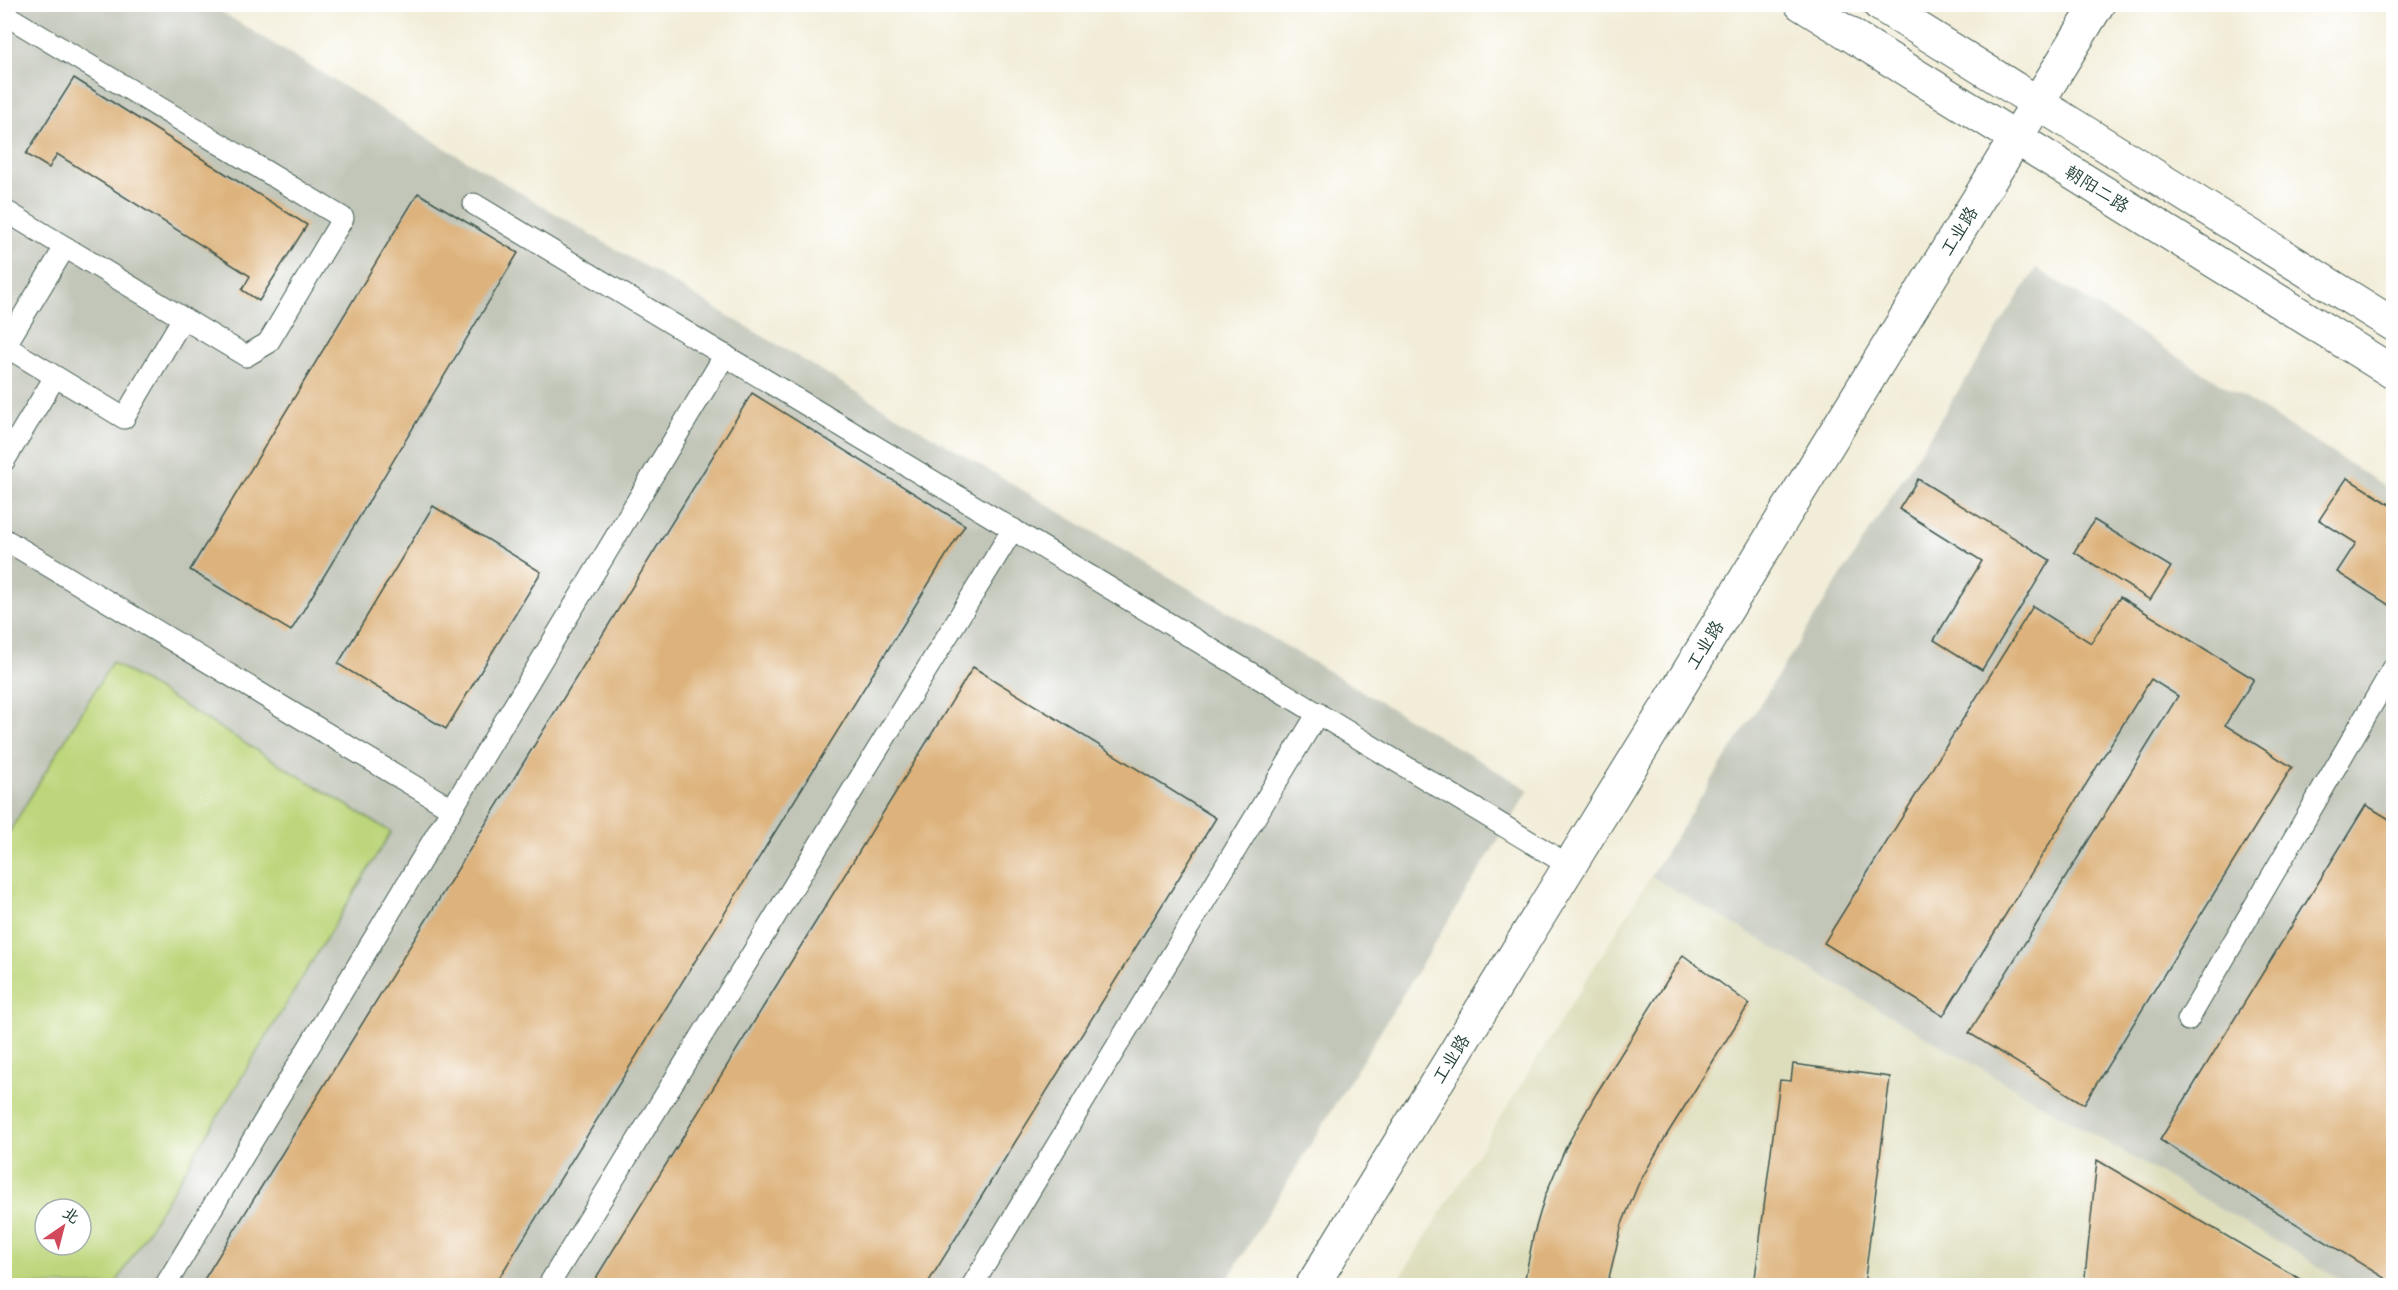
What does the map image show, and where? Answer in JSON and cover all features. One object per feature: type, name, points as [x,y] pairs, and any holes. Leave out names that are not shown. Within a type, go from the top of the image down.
[{"type":"street","name":"朝阳二路","points":[[1801,4],[2394,373]]},
{"type":"street","points":[[1879,4],[2394,325]]},
{"type":"street","name":"工业路","points":[[1312,1286],[2098,4]]},
{"type":"lane","points":[[4,14],[343,218],[268,344],[246,356],[4,210]]},
{"type":"lane","points":[[474,204],[1570,866]]},
{"type":"lane","points":[[65,247],[5,346],[55,377],[124,418],[183,318]]},
{"type":"lane","points":[[165,1286],[725,355]]},
{"type":"lane","points":[[4,461],[55,377]]},
{"type":"lane","points":[[548,1286],[1013,529]]},
{"type":"lane","points":[[4,539],[452,809]]},
{"type":"lane","points":[[2188,1020],[2394,667]]},
{"type":"lane","points":[[972,1286],[1318,713]]},
{"type":"shaded area","points":[[5,5],[210,5],[430,139],[1529,790],[1224,1285],[5,1286]]},
{"type":"shaded area","points":[[2036,268],[2393,491],[2393,1285],[2351,1285],[1651,876]]},
{"type":"shaded area","points":[[1651,876],[2351,1285],[1395,1286]]},
{"type":"green space","points":[[112,662],[391,832],[115,1285],[5,1285],[5,839]]},
{"type":"building","points":[[74,78],[307,225],[259,301],[242,290],[250,276],[57,154],[49,168],[26,154]]},
{"type":"building","points":[[418,193],[518,253],[291,631],[190,570]]},
{"type":"building","points":[[752,393],[965,525],[494,1286],[200,1286]]},
{"type":"building","points":[[2347,478],[2394,507],[2392,607],[2337,572],[2356,543],[2319,520]]},
{"type":"building","points":[[1918,479],[2050,560],[1982,670],[1934,640],[1982,561],[1899,509]]},
{"type":"building","points":[[433,506],[541,572],[446,729],[338,664]]},
{"type":"building","points":[[2094,520],[2171,567],[2150,600],[2074,552]]},
{"type":"building","points":[[2120,597],[2254,679],[2225,725],[2292,767],[2084,1104],[1969,1033],[2178,696],[2151,679],[1943,1016],[1824,943],[2033,606],[2091,643]]},
{"type":"building","points":[[973,667],[1216,818],[926,1286],[591,1286]]},
{"type":"building","points":[[2366,805],[2394,822],[2394,1284],[2160,1140]]},
{"type":"building","points":[[1683,955],[1749,1004],[1638,1185],[1622,1224],[1607,1286],[1524,1284],[1533,1237],[1545,1196],[1565,1149],[1596,1094]]},
{"type":"building","points":[[1793,1064],[1890,1077],[1864,1286],[1754,1286],[1780,1080],[1791,1081]]},
{"type":"building","points":[[2097,1160],[2312,1286],[2084,1286]]}]
